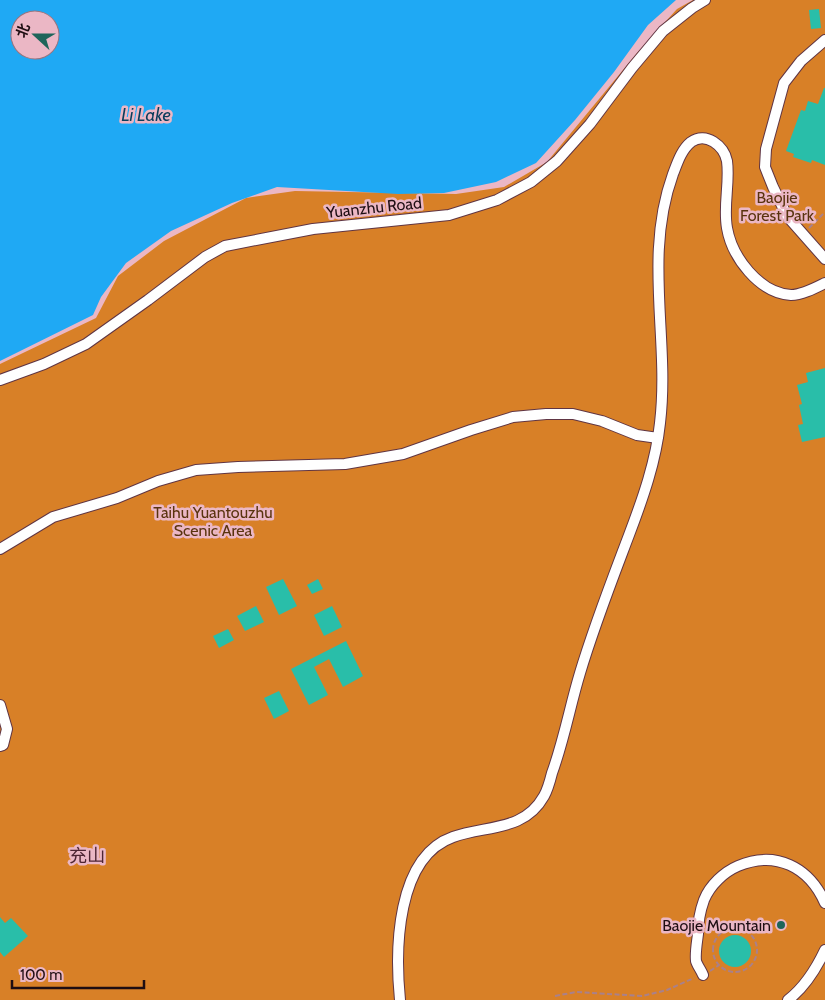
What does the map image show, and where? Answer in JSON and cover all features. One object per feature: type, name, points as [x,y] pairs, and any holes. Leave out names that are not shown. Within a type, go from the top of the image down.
[{"type":"street","name":"Yuanzhu Road","points":[[0,380],[44,364],[86,344],[205,257],[225,246],[313,229],[449,215],[497,200],[531,182],[557,161],[577,139],[663,30],[705,0]]},
{"type":"street","points":[[825,40],[801,61],[784,83],[766,149],[765,167],[787,216],[825,259]]},
{"type":"street","points":[[400,1000],[398,980],[399,944],[404,904],[411,881],[423,858],[438,844],[453,836],[502,826],[533,812],[545,795],[556,763],[580,674],[652,467],[660,424],[664,375],[658,307],[658,255],[661,219],[669,185],[680,156],[691,142],[706,138],[714,141],[721,148],[726,158],[724,207],[727,230],[736,254],[762,284],[775,291],[792,295],[809,291],[825,283]]},
{"type":"street","points":[[0,549],[53,517],[117,498],[158,481],[196,470],[345,464],[403,454],[513,417],[546,414],[573,414],[602,421],[637,435],[658,438]]},
{"type":"street","points":[[0,705],[7,729],[3,745],[0,746]]},
{"type":"street","points":[[703,974],[696,961],[698,923],[702,907],[714,884],[730,870],[748,862],[762,859],[776,860],[793,866],[808,876],[819,889],[825,903]]},
{"type":"street","points":[[788,1000],[798,992],[817,968],[825,950]]},
{"type":"path","points":[[803,234],[825,212]]},
{"type":"path","points":[[742,928],[752,934],[758,945],[757,957],[751,967],[740,972],[728,972],[719,966],[713,955],[714,943],[720,933],[725,930],[742,928]]},
{"type":"path","points":[[555,996],[576,992],[642,996],[667,990],[703,974]]},
{"type":"green space","points":[[693,0],[825,0],[825,1000],[0,1000],[0,364],[96,318],[118,276],[164,241],[246,198],[295,191],[456,194],[504,187],[547,162],[637,53],[677,9]]},
{"type":"water","name":"Li Lake","points":[[0,0],[676,0],[648,25],[614,72],[575,120],[536,163],[496,182],[444,193],[398,194],[277,187],[232,203],[171,231],[126,263],[101,297],[93,315],[0,361]]},
{"type":"building","points":[[819,9],[821,28],[811,29],[809,10]]},
{"type":"building","points":[[824,88],[825,165],[812,160],[811,163],[793,157],[794,154],[786,151],[801,110],[805,111],[808,101],[818,104]]},
{"type":"building","points":[[825,368],[825,437],[802,442],[798,425],[803,424],[799,405],[802,404],[797,385],[808,382],[806,373]]},
{"type":"building","points":[[283,579],[297,606],[279,615],[266,587]]},
{"type":"building","points":[[318,579],[323,589],[312,594],[307,585]]},
{"type":"building","points":[[256,606],[264,622],[245,631],[237,616]]},
{"type":"building","points":[[332,606],[342,627],[324,636],[314,615]]},
{"type":"building","points":[[228,629],[234,640],[219,648],[213,636]]},
{"type":"building","points":[[346,641],[363,676],[343,687],[329,659],[314,667],[328,695],[309,705],[291,669]]},
{"type":"building","points":[[279,691],[289,711],[274,719],[264,698]]},
{"type":"building","points":[[0,917],[5,923],[11,918],[28,936],[4,957],[0,952]]},
{"type":"building","points":[[735,935],[741,936],[746,940],[750,945],[750,957],[746,962],[741,966],[735,967],[729,966],[724,962],[720,957],[719,951],[720,945],[724,940],[729,936]]},
{"type":"place","name":"Baojie Mountain","points":[[781,925]]},
{"type":"district","name":"充山","points":[[87,856]]},
{"type":"park label","name":"Baojie Forest Park","points":[[777,206]]},
{"type":"park label","name":"Taihu Yuantouzhu Scenic Area","points":[[213,521]]}]
